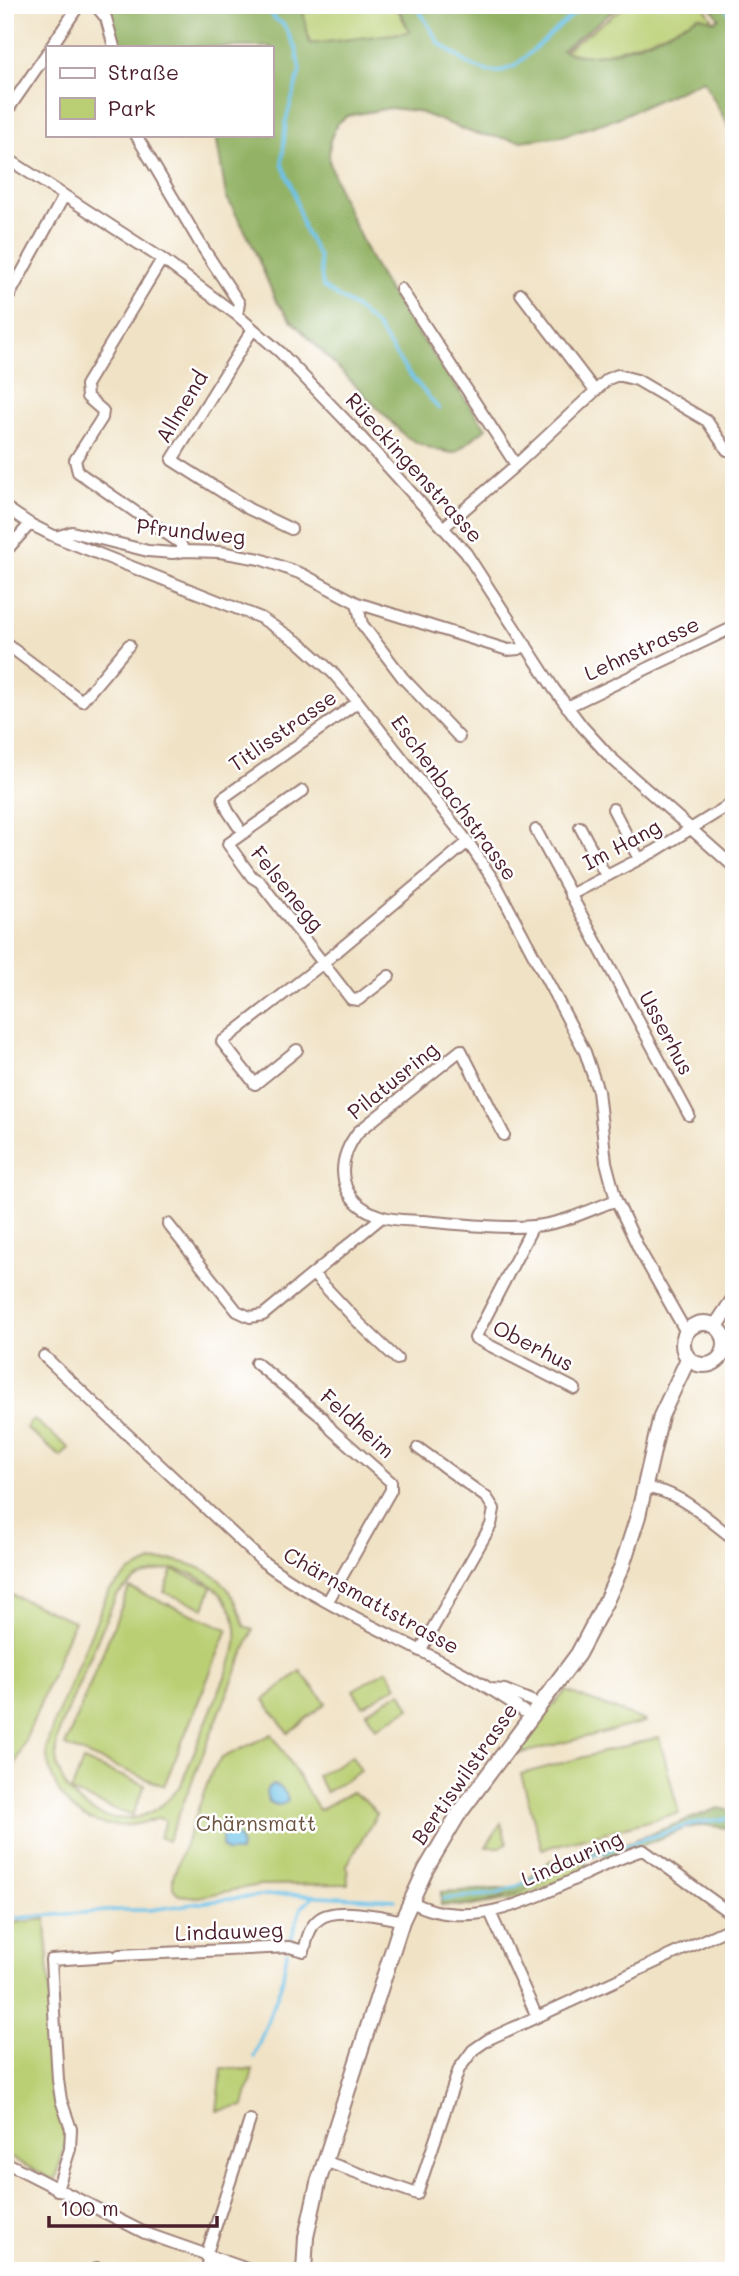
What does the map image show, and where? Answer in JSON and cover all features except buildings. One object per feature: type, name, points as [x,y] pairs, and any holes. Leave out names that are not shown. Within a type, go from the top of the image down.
[{"type":"main road","points":[[716,1326],[734,1299]]},
{"type":"main road","points":[[699,1323],[716,1326],[725,1341],[720,1358],[704,1365],[688,1359],[682,1346],[686,1332],[699,1323]]},
{"type":"main road","name":"Bertiswilstrasse","points":[[304,2271],[310,2211],[324,2161],[402,1921],[435,1851],[458,1815],[578,1654],[606,1601],[630,1541],[664,1406],[688,1359]]},
{"type":"street","points":[[52,46],[79,5]]},
{"type":"street","points":[[95,5],[106,18],[114,46]]},
{"type":"street","points":[[5,114],[46,54]]},
{"type":"street","points":[[137,136],[239,303],[237,315]]},
{"type":"street","name":"Rüeckingenstrasse","points":[[5,157],[162,259],[237,315],[279,352],[444,527],[483,577],[567,707],[610,757],[734,867]]},
{"type":"street","points":[[5,303],[64,196]]},
{"type":"street","points":[[162,259],[86,385],[87,397],[103,411],[102,418],[75,460],[75,467],[78,472],[180,542],[184,551]]},
{"type":"street","points":[[401,289],[516,465]]},
{"type":"street","points":[[521,294],[595,391]]},
{"type":"street","name":"Allmend","points":[[253,329],[172,460],[249,509],[291,529]]},
{"type":"street","points":[[444,527],[516,465],[608,379],[618,375],[637,380],[707,421],[727,450]]},
{"type":"street","name":"Eschenbachstrasse","points":[[5,507],[55,537],[261,618],[301,645],[332,672],[358,702],[468,842],[496,884],[585,1052],[598,1091],[606,1162],[615,1200],[686,1332]]},
{"type":"street","points":[[5,552],[30,524]]},
{"type":"street","name":"Pfrundweg","points":[[55,537],[72,532],[148,551],[173,554],[184,551],[220,552],[260,559],[302,574],[357,603],[508,650],[526,645]]},
{"type":"street","points":[[357,603],[362,624],[378,646],[403,678],[459,737]]},
{"type":"street","name":"Lehnstrasse","points":[[567,707],[734,627]]},
{"type":"street","points":[[5,643],[82,701],[129,645]]},
{"type":"street","name":"Titlisstrasse","points":[[238,826],[223,798],[358,702]]},
{"type":"street","name":"Felsenegg","points":[[303,791],[228,844],[251,877],[260,882],[322,964],[355,1001],[389,976]]},
{"type":"street","points":[[693,828],[734,802]]},
{"type":"street","points":[[613,809],[639,859]]},
{"type":"street","points":[[580,827],[606,876]]},
{"type":"street","name":"Im Hang","points":[[570,895],[693,828]]},
{"type":"street","name":"Im Hang","points":[[536,830],[609,968]]},
{"type":"street","name":"Felsenegg","points":[[297,1050],[255,1084],[222,1042],[322,964],[468,842]]},
{"type":"street","name":"Usserhus","points":[[609,968],[689,1115]]},
{"type":"street","name":"Pilatusring","points":[[504,1135],[461,1051],[358,1132],[349,1144],[342,1164],[344,1183],[351,1198],[361,1208],[382,1217],[467,1225],[533,1226],[615,1200]]},
{"type":"street","points":[[168,1224],[237,1311],[250,1317],[263,1315],[382,1217]]},
{"type":"street","name":"Oberhus","points":[[533,1226],[475,1338],[575,1389]]},
{"type":"street","points":[[313,1274],[397,1359]]},
{"type":"street","name":"Chärnsmattstrasse","points":[[44,1356],[262,1561],[297,1585],[491,1689],[530,1716]]},
{"type":"street","name":"Feldheim","points":[[256,1363],[323,1418],[332,1430],[391,1482],[391,1490],[328,1601]]},
{"type":"street","name":"Feldheim","points":[[418,1448],[487,1498],[494,1512],[491,1525],[420,1651]]},
{"type":"street","points":[[644,1488],[654,1488],[677,1498],[734,1539]]},
{"type":"street","name":"Chärnsmattstrasse","points":[[491,1689],[505,1690],[539,1704]]},
{"type":"street","name":"Lindauring","points":[[411,1901],[438,1913],[490,1912],[534,1898],[643,1850],[734,1916]]},
{"type":"street","points":[[490,1912],[537,2017]]},
{"type":"street","name":"Lindauweg","points":[[57,2190],[70,2149],[71,2129],[61,2100],[58,2080],[51,1960],[289,1947],[304,1951],[312,1927],[320,1917],[327,1914],[365,1914],[402,1921]]},
{"type":"street","points":[[324,2161],[417,2194],[453,2082],[462,2062],[481,2043],[734,1926]]},
{"type":"street","points":[[206,2271],[250,2120]]},
{"type":"street","points":[[5,2162],[145,2233],[253,2271]]},
{"type":"green space","points":[[98,5],[363,5],[303,12],[310,44],[410,32],[401,13],[392,5],[621,5],[562,50],[594,55],[651,39],[699,16],[714,21],[719,18],[709,5],[734,5],[734,136],[703,80],[615,119],[562,136],[520,141],[473,133],[416,111],[390,108],[347,116],[337,124],[330,140],[329,160],[340,194],[372,262],[394,300],[486,428],[455,453],[441,451],[405,436],[291,320],[276,301],[251,242],[226,196],[216,136],[273,136],[273,46],[118,46]]},
{"type":"green space","points":[[363,5],[396,7],[410,32],[310,44],[303,12]]},
{"type":"green space","points":[[627,5],[703,5],[714,21],[676,29],[604,54],[577,55],[564,51]]},
{"type":"green space","points":[[33,1419],[69,1448],[61,1457],[26,1428]]},
{"type":"green space","points":[[173,1560],[211,1574],[228,1589],[244,1626],[253,1630],[168,1841],[159,1837],[166,1821],[159,1818],[143,1823],[111,1825],[83,1816],[61,1795],[47,1755],[47,1744],[53,1725],[108,1592],[130,1572],[152,1562]],"holes":[[[172,1569],[186,1572],[210,1584],[227,1603],[236,1628],[236,1643],[231,1662],[181,1785],[150,1813],[128,1819],[97,1813],[83,1805],[63,1781],[57,1765],[56,1749],[60,1728],[116,1596],[135,1580],[148,1574]]]},
{"type":"green space","points":[[173,1570],[212,1586],[204,1608],[164,1592]]},
{"type":"green space","points":[[129,1588],[228,1629],[164,1786],[65,1746]]},
{"type":"green space","points":[[5,1592],[74,1621],[7,1785],[5,1784]]},
{"type":"green space","points":[[387,1670],[397,1686],[363,1706],[353,1690]]},
{"type":"green space","points":[[300,1671],[326,1703],[288,1733],[264,1700]]},
{"type":"green space","points":[[566,1691],[645,1722],[515,1755],[532,1729]]},
{"type":"green space","points":[[401,1692],[410,1708],[376,1728],[366,1712]]},
{"type":"green space","name":"Chärnsmatt","points":[[272,1734],[319,1810],[352,1792],[366,1801],[377,1814],[347,1865],[348,1884],[259,1885],[198,1897],[179,1895],[173,1888],[173,1877],[212,1771],[222,1758]]},
{"type":"green space","points":[[659,1737],[679,1813],[542,1849],[521,1774]]},
{"type":"green space","points":[[352,1756],[361,1771],[326,1792],[317,1776]]},
{"type":"green space","points":[[83,1761],[145,1785],[132,1816],[71,1792]]},
{"type":"green space","points":[[718,1808],[734,1811],[734,1829],[706,1825],[686,1828],[608,1859],[604,1852],[561,1870],[520,1893],[470,1906],[441,1905],[441,1892],[513,1888],[551,1860],[557,1865],[563,1859],[591,1853],[601,1845],[618,1845],[632,1841]]},
{"type":"green space","points":[[501,1823],[507,1843],[500,1847],[486,1847]]},
{"type":"green space","points":[[585,1861],[588,1868],[520,1898],[470,1906],[506,1897]]},
{"type":"green space","points":[[46,1919],[55,2095],[67,2138],[56,2179],[5,2155],[5,1924]]},
{"type":"green space","points":[[222,2068],[253,2070],[244,2106],[217,2111]]},
{"type":"water","points":[[275,1785],[286,1795],[288,1801],[283,1804],[269,1802],[266,1792],[269,1786]]},
{"type":"water","points":[[227,1831],[238,1837],[240,1852],[227,1852],[222,1846],[222,1836]]},
{"type":"waterway","points":[[265,5],[274,18],[284,25],[296,49],[300,71],[286,120],[282,164],[294,192],[303,227],[319,257],[323,287],[356,308],[376,326],[406,370],[439,409]]},
{"type":"waterway","points":[[416,5],[439,43],[470,65],[499,72],[515,66],[584,5]]},
{"type":"waterway","points":[[724,5],[734,21]]},
{"type":"waterway","points":[[444,1899],[497,1894],[587,1857],[695,1823],[734,1820]]},
{"type":"waterway","points":[[5,1919],[149,1910],[282,1894],[395,1900]]},
{"type":"waterway","points":[[291,1939],[301,1908],[313,1896]]},
{"type":"waterway","points":[[254,2057],[282,1982],[287,1952]]}]
